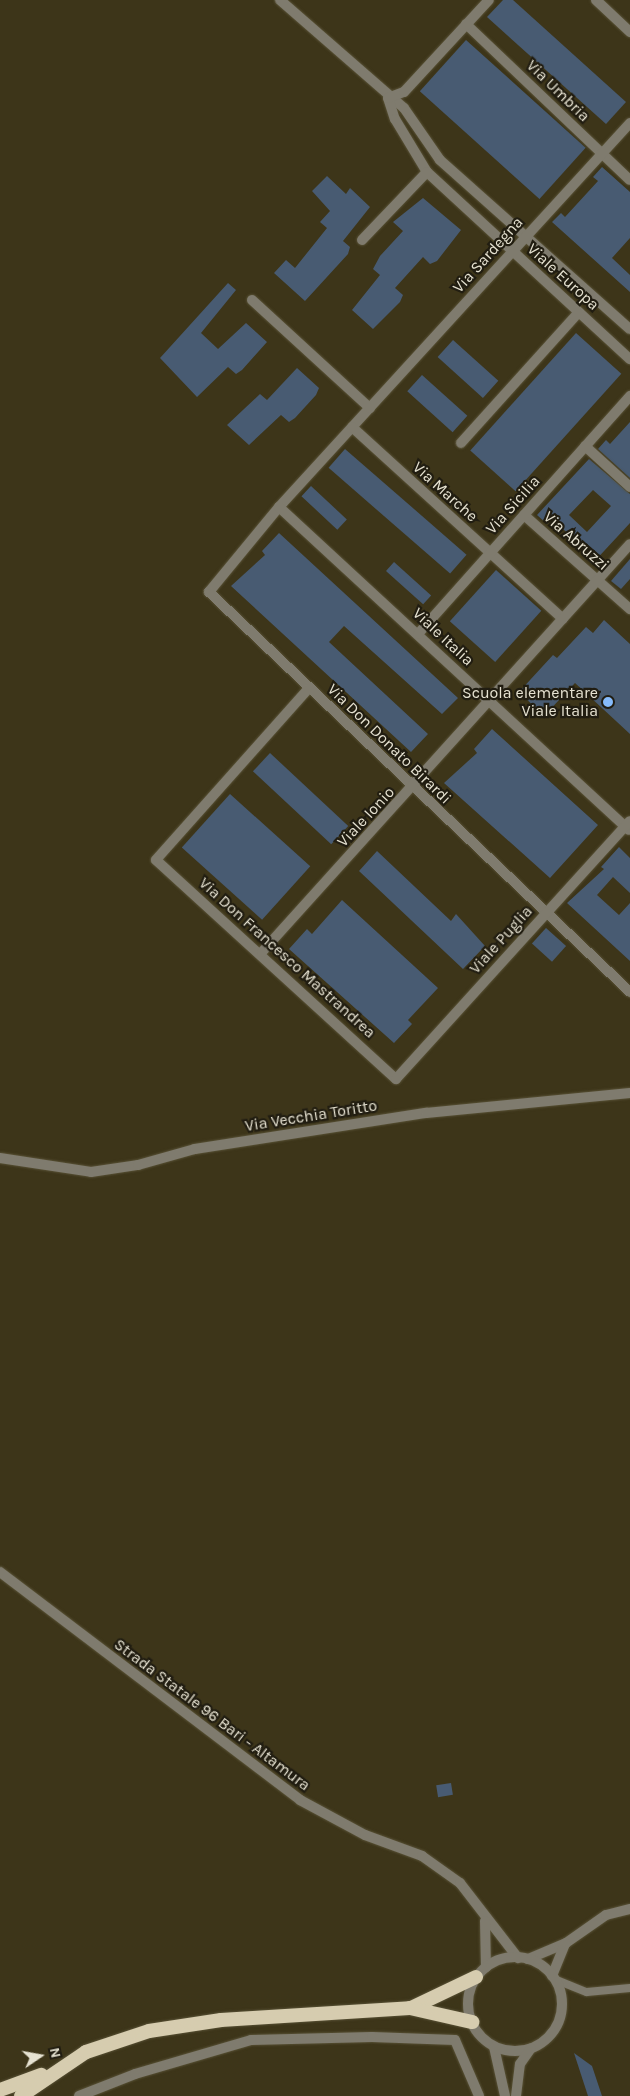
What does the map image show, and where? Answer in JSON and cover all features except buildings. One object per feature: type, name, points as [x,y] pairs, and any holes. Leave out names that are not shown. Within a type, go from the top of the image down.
[{"type":"highway","points":[[410,2008],[481,1972]]},
{"type":"highway","points":[[22,2096],[53,2071],[86,2052],[149,2031],[221,2020],[410,2008],[472,2022]]},
{"type":"highway","points":[[0,2090],[53,2071]]},
{"type":"street","name":"Viale Europa","points":[[280,0],[388,98],[404,108],[440,160],[630,329]]},
{"type":"street","points":[[388,98],[404,92],[489,0]]},
{"type":"street","points":[[596,0],[630,32]]},
{"type":"street","name":"Via Umbria","points":[[466,24],[630,180]]},
{"type":"street","name":"Viale Europa","points":[[388,98],[395,119],[427,172],[630,359]]},
{"type":"street","name":"Via Sardegna","points":[[279,507],[511,250],[630,124]]},
{"type":"street","points":[[362,240],[427,172]]},
{"type":"street","points":[[252,300],[370,408]]},
{"type":"street","points":[[461,443],[579,312]]},
{"type":"street","name":"Via Sicilia","points":[[418,634],[630,396]]},
{"type":"street","name":"Via Marche","points":[[352,428],[563,619]]},
{"type":"street","points":[[585,446],[630,487]]},
{"type":"street","name":"Viale Italia","points":[[279,507],[628,827]]},
{"type":"street","name":"Via Don Donato Birardi","points":[[279,507],[209,592],[413,788],[630,992]]},
{"type":"street","name":"Via Abruzzi","points":[[524,515],[630,609]]},
{"type":"street","name":"Viale Ionio","points":[[262,952],[413,788],[630,544]]},
{"type":"street","name":"Via Don Francesco Mastrandrea","points":[[309,688],[156,860],[262,952],[396,1079]]},
{"type":"street","name":"Viale Puglia","points":[[396,1079],[546,913],[628,827]]},
{"type":"street","name":"Via Vecchia Toritto","points":[[0,1158],[91,1172],[138,1165],[195,1149],[426,1113],[630,1093]]},
{"type":"street","name":"Strada Statale 96 Bari - Altamura","points":[[0,1572],[300,1800],[366,1835],[422,1856],[460,1882],[486,1921],[523,1958]]},
{"type":"street","points":[[481,1972],[566,1942],[606,1915],[630,1909]]},
{"type":"street","points":[[486,1921],[481,1972],[468,2004],[472,2022],[494,2047],[505,2096]]},
{"type":"street","points":[[494,2047],[531,2048],[544,2042],[559,2019],[562,2004],[553,1977],[566,1942]]},
{"type":"street","points":[[523,1958],[553,1977]]},
{"type":"street","points":[[79,2096],[135,2074],[251,2040],[372,2037],[455,2040],[479,2096]]},
{"type":"street","points":[[516,2096],[520,2064],[531,2048]]},
{"type":"lane","points":[[553,1977],[587,1992],[630,1988]]},
{"type":"place","name":"Scuola elementare Viale Italia","points":[[608,702]]}]
